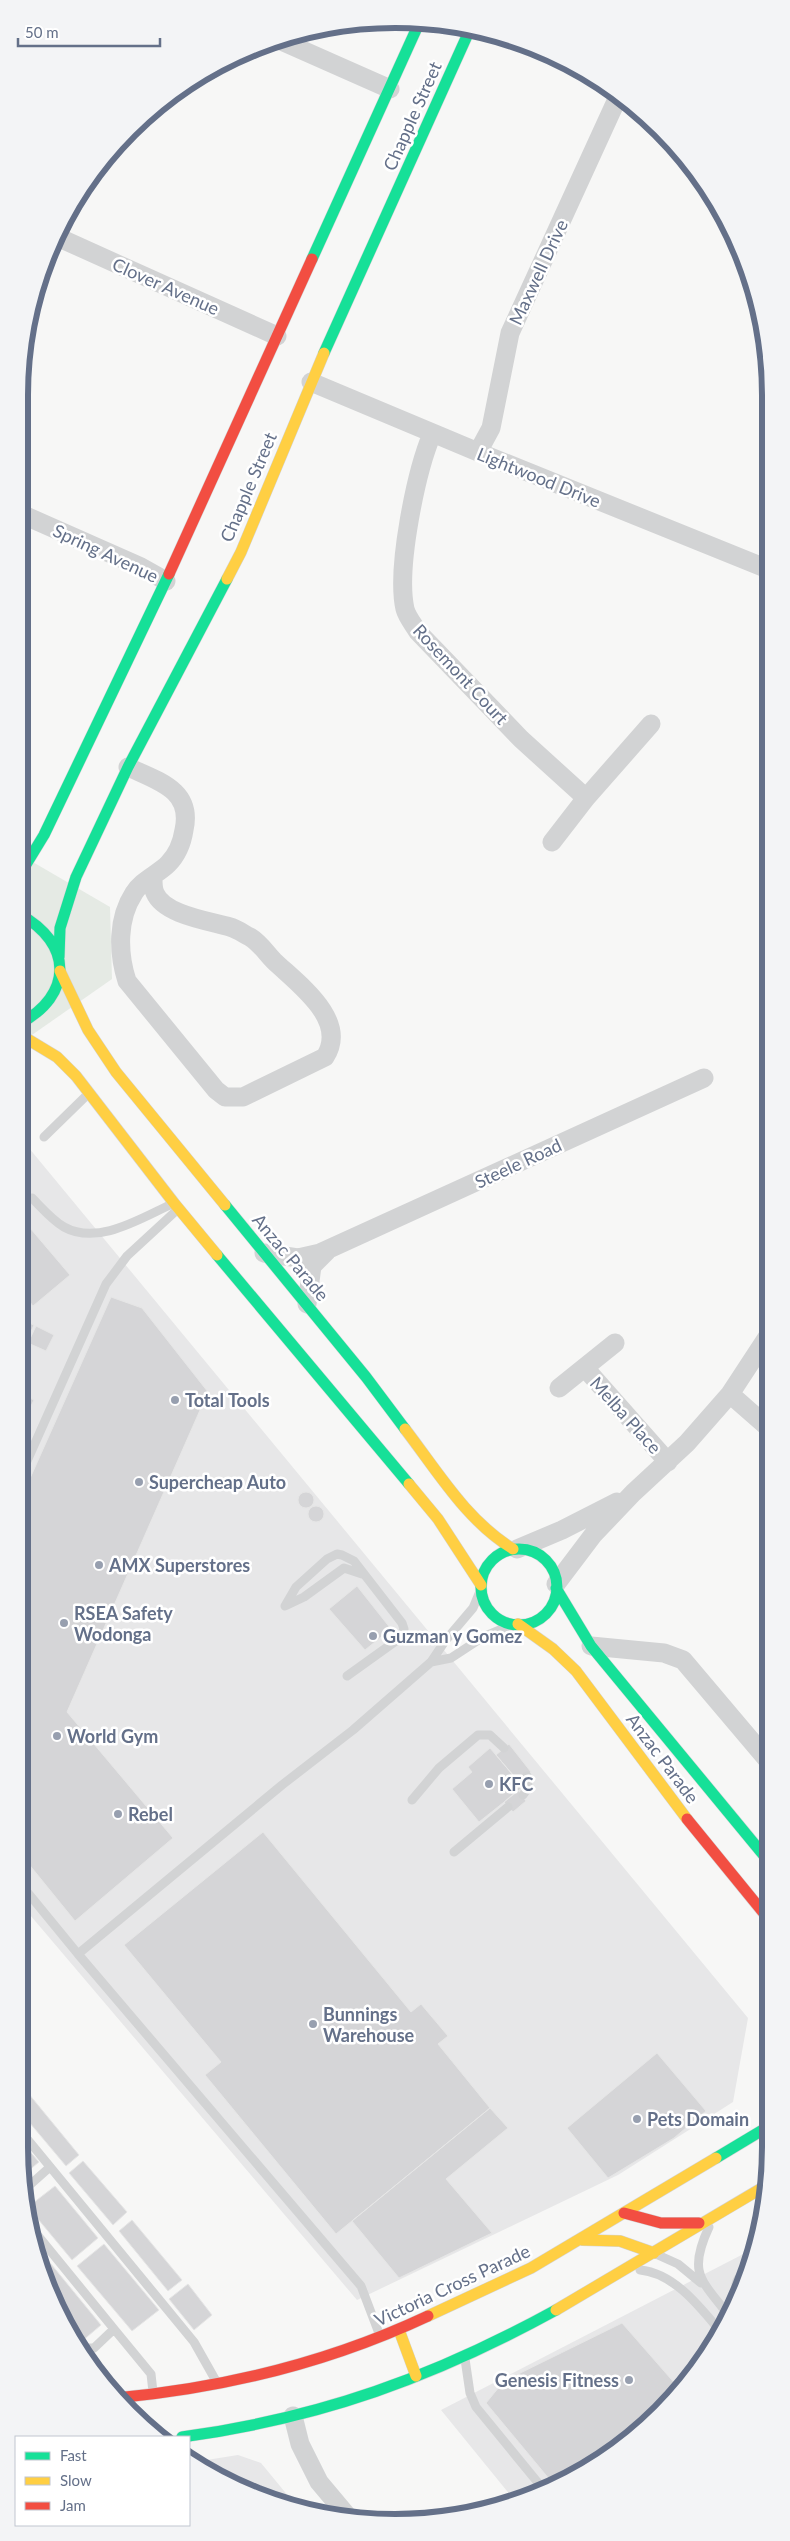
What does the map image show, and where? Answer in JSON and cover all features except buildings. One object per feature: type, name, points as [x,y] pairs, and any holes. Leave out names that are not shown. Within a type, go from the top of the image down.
[{"type":"main road","name":"Chapple Street","points":[[28,861],[44,835],[166,581],[417,28]]},
{"type":"main road","name":"Chapple Street","points":[[58,957],[60,928],[73,884],[128,767],[241,552],[311,382],[467,35]]},
{"type":"main road","points":[[28,918],[33,920],[53,940],[60,971],[56,992],[46,1006],[28,1020]]},
{"type":"main road","name":"Anzac Parade","points":[[60,971],[84,1022],[105,1057],[366,1377],[464,1508],[486,1530],[515,1549]]},
{"type":"main road","points":[[28,1039],[57,1057],[76,1076],[176,1206],[438,1518],[482,1587]]},
{"type":"main road","points":[[515,1549],[529,1550],[544,1560],[551,1568],[556,1586],[553,1601],[546,1614],[532,1623],[516,1624],[504,1622],[490,1612],[483,1600],[482,1587],[485,1569],[491,1561],[515,1549]]},
{"type":"main road","name":"Anzac Parade","points":[[556,1586],[591,1646],[762,1853]]},
{"type":"main road","name":"Anzac Parade","points":[[516,1624],[560,1656],[576,1671],[664,1790],[762,1911]]},
{"type":"main road","name":"Victoria Cross Parade","points":[[127,2397],[153,2395],[217,2384],[283,2370],[381,2338],[531,2268],[582,2240],[762,2130]]},
{"type":"main road","points":[[190,2436],[227,2431],[364,2397],[464,2356],[526,2326],[625,2270],[760,2189]]},
{"type":"main road","points":[[624,2213],[665,2225],[693,2224],[707,2220]]},
{"type":"main road","points":[[582,2240],[620,2241],[654,2253]]},
{"type":"main road","points":[[399,2330],[416,2376]]},
{"type":"street","points":[[286,44],[390,89]]},
{"type":"street","name":"Maxwell Drive","points":[[478,452],[491,428],[510,333],[616,101]]},
{"type":"street","name":"Clover Avenue","points":[[62,239],[277,336]]},
{"type":"street","name":"Lightwood Drive","points":[[311,382],[432,434],[762,567]]},
{"type":"street","name":"Rosemont Court","points":[[432,434],[422,457],[404,564],[401,588],[405,612],[418,632],[521,739],[586,798]]},
{"type":"street","name":"Spring Avenue","points":[[28,517],[141,567],[166,581]]},
{"type":"street","points":[[552,842],[586,798],[651,724]]},
{"type":"street","points":[[128,767],[161,782],[180,796],[186,806],[187,821],[177,852],[153,878],[135,891],[126,907],[121,930],[122,966],[126,981],[216,1090],[225,1097],[243,1097],[325,1057],[329,1050],[331,1033],[325,1015],[316,1002],[253,939],[232,928],[176,912],[155,894],[153,878]]},
{"type":"street","name":"Steele Road","points":[[264,1252],[286,1257],[304,1257],[333,1248],[704,1078]]},
{"type":"street","name":"Steele Road","points":[[307,1304],[312,1266],[322,1255],[333,1248]]},
{"type":"street","name":"Melba Place","points":[[559,1388],[615,1343]]},
{"type":"street","points":[[556,1586],[594,1535],[633,1493],[668,1462],[730,1394],[762,1345]]},
{"type":"street","name":"Melba Place","points":[[584,1368],[668,1462]]},
{"type":"street","points":[[730,1394],[762,1422]]},
{"type":"street","points":[[515,1549],[562,1530],[633,1493]]},
{"type":"street","points":[[591,1646],[664,1653],[683,1660],[762,1754]]},
{"type":"street","points":[[293,2416],[300,2444],[319,2482],[342,2509]]},
{"type":"lane","points":[[44,1137],[89,1093]]},
{"type":"lane","points":[[32,1198],[58,1222],[72,1230],[85,1233],[115,1228],[176,1206]]},
{"type":"lane","points":[[28,1459],[106,1284],[127,1256],[176,1206]]},
{"type":"lane","points":[[347,1676],[403,1634],[402,1623],[365,1575],[354,1561],[337,1554],[327,1559],[296,1587],[285,1606],[304,1598],[344,1568],[365,1575]]},
{"type":"lane","points":[[78,1954],[282,1785],[353,1730],[431,1662],[445,1641],[473,1608],[482,1587]]},
{"type":"lane","points":[[431,1662],[451,1658],[483,1637],[516,1624]]},
{"type":"lane","points":[[412,1800],[439,1768],[478,1735],[490,1735],[504,1748]]},
{"type":"lane","points":[[523,1795],[528,1788],[527,1776]]},
{"type":"lane","points":[[454,1852],[508,1808]]},
{"type":"lane","points":[[28,1893],[361,2286],[381,2338]]},
{"type":"lane","points":[[28,2140],[194,2342],[217,2384]]},
{"type":"lane","points":[[30,2185],[50,2168]]},
{"type":"lane","points":[[704,2285],[698,2270],[700,2252],[709,2227],[724,2210]]},
{"type":"lane","points":[[39,2237],[151,2374],[153,2395]]},
{"type":"lane","points":[[654,2253],[678,2264],[704,2285],[724,2310]]},
{"type":"lane","points":[[625,2270],[650,2271],[664,2277],[700,2308],[715,2326]]},
{"type":"lane","points":[[88,2348],[94,2348],[114,2329]]},
{"type":"lane","points":[[464,2356],[470,2393],[476,2406],[539,2484]]},
{"type":"shaded area","points":[[28,859],[110,907],[112,979],[28,1038]]},
{"type":"shaded area","points":[[28,1147],[748,2018],[733,2102],[618,2175],[357,2300],[28,1913]]},
{"type":"shaded area","points":[[747,2252],[735,2287],[725,2309],[687,2370],[655,2406],[619,2438],[558,2476],[510,2495],[441,2410]]},
{"type":"shaded area","points":[[238,2455],[261,2463],[290,2498],[254,2486],[205,2460]]},
{"type":"traffic: fast","points":[[312,259],[417,28]]},
{"type":"traffic: fast","points":[[324,353],[467,35]]},
{"type":"traffic: fast","points":[[28,861],[44,835],[169,574]]},
{"type":"traffic: fast","points":[[59,957],[60,928],[76,877],[128,767],[227,579]]},
{"type":"traffic: fast","points":[[28,920],[50,939],[57,954],[60,969],[57,984],[50,999],[28,1018]]},
{"type":"traffic: fast","points":[[225,1205],[366,1377],[405,1429]]},
{"type":"traffic: fast","points":[[217,1255],[409,1484]]},
{"type":"traffic: fast","points":[[519,1549],[533,1552],[546,1560],[554,1573],[557,1587],[554,1601],[546,1614],[533,1622],[519,1625],[505,1622],[492,1614],[484,1601],[481,1587],[484,1573],[492,1560],[505,1552],[519,1549]]},
{"type":"traffic: fast","points":[[556,1588],[591,1646],[762,1853]]},
{"type":"traffic: fast","points":[[716,2158],[762,2130]]},
{"type":"traffic: fast","points":[[188,2436],[282,2419],[375,2392],[421,2375],[466,2355],[556,2310]]},
{"type":"traffic: slow","points":[[227,579],[241,552],[324,353]]},
{"type":"traffic: slow","points":[[60,971],[88,1030],[116,1072],[225,1205]]},
{"type":"traffic: slow","points":[[28,1039],[57,1057],[76,1076],[174,1203],[217,1255]]},
{"type":"traffic: slow","points":[[405,1429],[467,1510],[496,1537],[513,1549]]},
{"type":"traffic: slow","points":[[409,1484],[438,1519],[481,1585]]},
{"type":"traffic: slow","points":[[518,1624],[553,1649],[576,1671],[687,1819]]},
{"type":"traffic: slow","points":[[428,2316],[531,2268],[716,2158]]},
{"type":"traffic: slow","points":[[556,2310],[760,2189]]},
{"type":"traffic: slow","points":[[582,2240],[620,2241],[654,2253]]},
{"type":"traffic: slow","points":[[399,2330],[416,2376]]},
{"type":"traffic: jam","points":[[169,574],[312,259]]},
{"type":"traffic: jam","points":[[687,1819],[762,1911]]},
{"type":"traffic: jam","points":[[624,2213],[661,2223],[699,2223]]},
{"type":"traffic: jam","points":[[127,2397],[236,2380],[315,2360],[353,2347],[428,2316]]},
{"type":"place","name":"Total Tools","points":[[175,1400]]},
{"type":"place","name":"Supercheap Auto","points":[[139,1482]]},
{"type":"place","name":"AMX Superstores","points":[[99,1565]]},
{"type":"place","name":"RSEA Safety Wodonga","points":[[64,1623]]},
{"type":"place","name":"Guzman y Gomez","points":[[373,1636]]},
{"type":"place","name":"World Gym","points":[[57,1736]]},
{"type":"place","name":"KFC","points":[[489,1784]]},
{"type":"place","name":"Rebel","points":[[118,1814]]},
{"type":"place","name":"Bunnings Warehouse","points":[[313,2024]]},
{"type":"place","name":"Pets Domain","points":[[637,2119]]},
{"type":"place","name":"Genesis Fitness","points":[[629,2380]]}]
